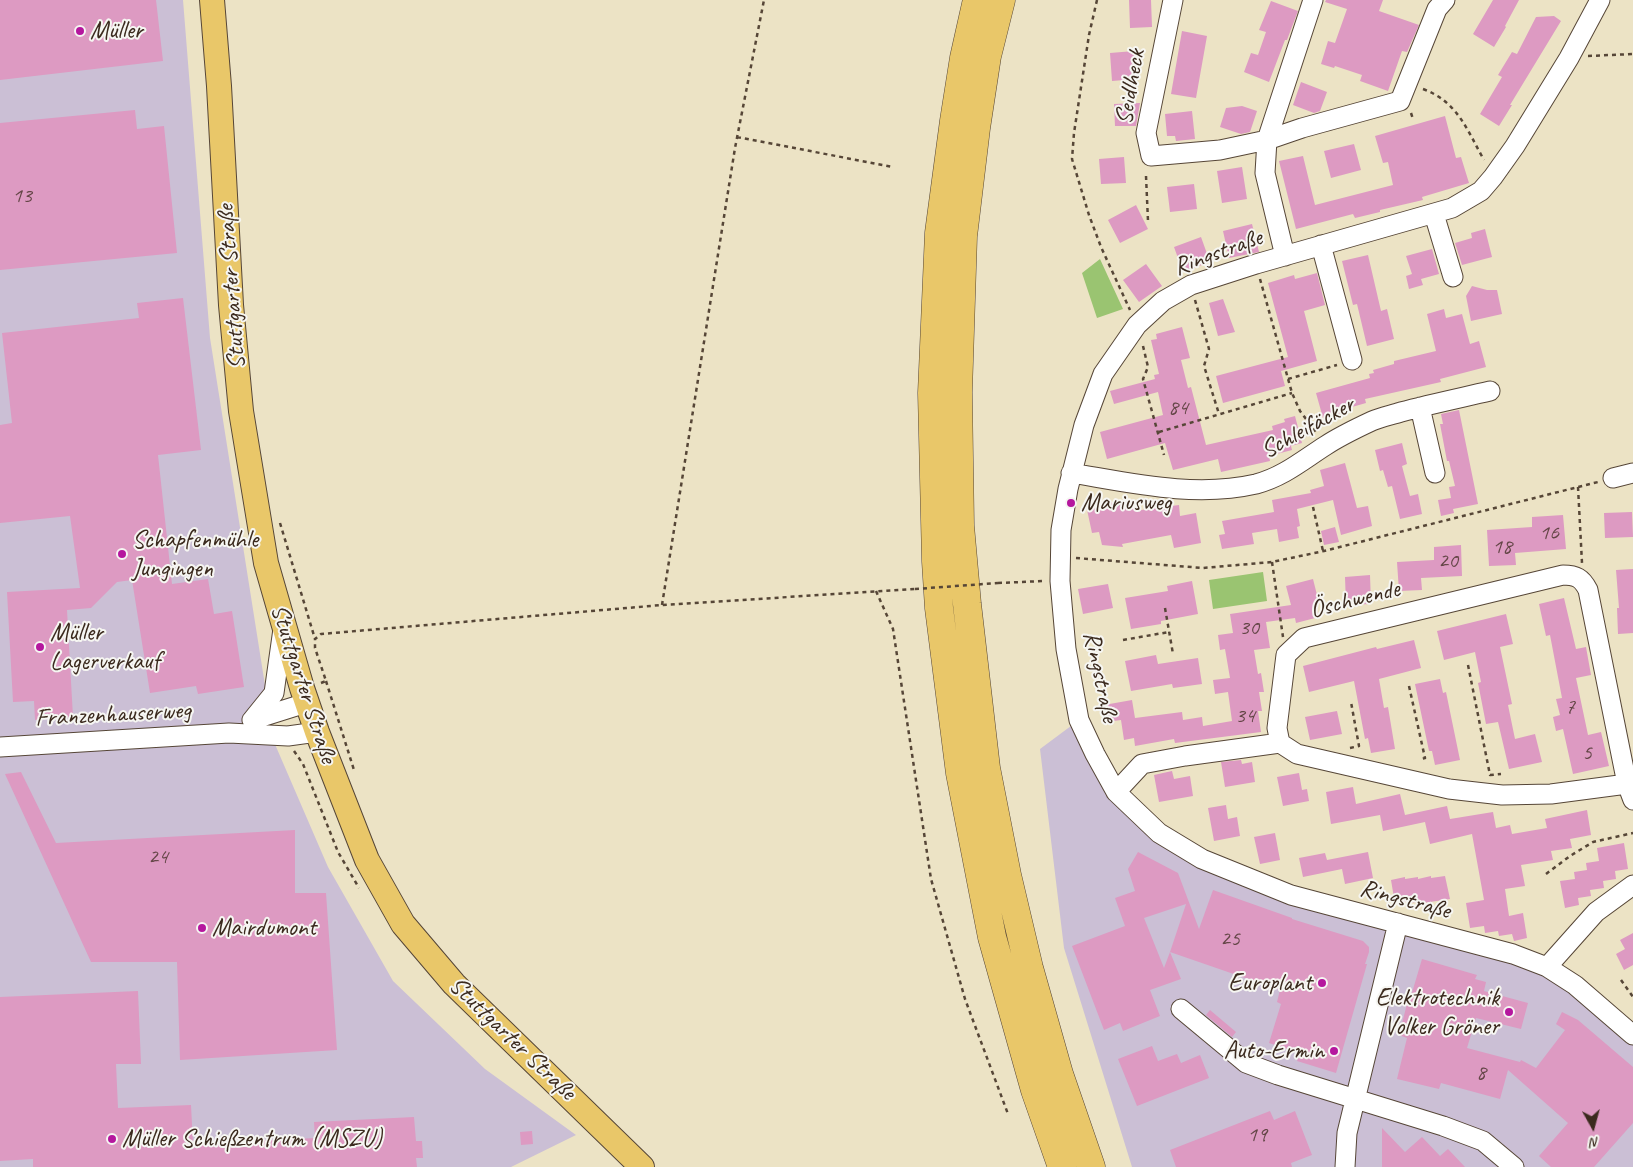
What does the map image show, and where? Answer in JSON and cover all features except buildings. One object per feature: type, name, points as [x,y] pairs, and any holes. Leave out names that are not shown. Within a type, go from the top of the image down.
[{"type":"highway","points":[[976,0],[964,58],[939,233],[932,393],[936,562],[939,608],[960,773],[992,937],[1034,1090],[1062,1167]]},
{"type":"highway","points":[[1001,0],[988,56],[976,128],[963,236],[958,392],[960,526],[986,768],[1007,875],[1029,968],[1059,1074],[1091,1167]]},
{"type":"main road","name":"Stuttgarter Straße","points":[[212,0],[219,86],[231,305],[241,411],[266,563],[304,696],[317,732],[366,860],[403,924],[454,984],[642,1167]]},
{"type":"street","name":"Seidlheck","points":[[1173,0],[1146,133],[1151,156],[1220,150],[1267,140]]},
{"type":"street","points":[[1285,256],[1265,173],[1267,140],[1313,0]]},
{"type":"street","points":[[1267,140],[1302,128],[1400,101],[1437,9],[1445,0]]},
{"type":"street","name":"Ringstraße","points":[[1600,0],[1569,58],[1515,146],[1481,191],[1463,203],[1434,214],[1256,264],[1191,285],[1163,302],[1137,325],[1103,374],[1084,425],[1071,473],[1060,530],[1060,581],[1066,650],[1079,720],[1116,792],[1159,833],[1202,859],[1291,895],[1513,954],[1547,967],[1576,985],[1633,1035]]},
{"type":"street","points":[[1434,214],[1453,277]]},
{"type":"street","points":[[1321,246],[1352,360]]},
{"type":"street","name":"Schleifäcker","points":[[1071,473],[1169,488],[1213,490],[1241,487],[1259,483],[1291,470],[1326,445],[1374,420],[1490,391]]},
{"type":"street","points":[[1420,407],[1435,473]]},
{"type":"street","points":[[1614,478],[1633,473]]},
{"type":"street","name":"Öschwende","points":[[1286,655],[1304,638],[1563,575],[1575,575],[1583,580]]},
{"type":"street","points":[[1116,792],[1142,764],[1280,743],[1296,754],[1455,790],[1502,795],[1630,792],[1588,590],[1583,580]]},
{"type":"street","points":[[253,719],[274,693],[284,627]]},
{"type":"street","points":[[1280,743],[1277,728],[1286,655]]},
{"type":"street","name":"Franzenhauserweg","points":[[229,733],[253,719],[304,696]]},
{"type":"street","name":"Franzenhauserweg","points":[[0,747],[229,733],[288,736],[317,732]]},
{"type":"street","points":[[1547,967],[1596,912],[1633,884]]},
{"type":"street","points":[[1345,1167],[1347,1134],[1398,923]]},
{"type":"street","points":[[1181,1010],[1246,1063],[1278,1075],[1443,1126],[1483,1141],[1514,1167]]},
{"type":"path","points":[[662,605],[737,138],[764,0]]},
{"type":"path","points":[[1097,0],[1074,133],[1072,159],[1101,247],[1137,325],[1148,367],[1143,380],[1164,455]]},
{"type":"path","points":[[1569,58],[1633,54]]},
{"type":"path","points":[[1408,84],[1436,94],[1456,110],[1493,177]]},
{"type":"path","points":[[737,138],[893,167]]},
{"type":"path","points":[[1146,176],[1148,221]]},
{"type":"path","points":[[1256,264],[1292,393],[1300,411],[1316,432]]},
{"type":"path","points":[[1191,285],[1209,349],[1204,366],[1219,414]]},
{"type":"path","points":[[1288,379],[1352,360]]},
{"type":"path","points":[[1159,432],[1292,393]]},
{"type":"path","points":[[1060,556],[1203,568],[1272,562],[1614,478]]},
{"type":"path","points":[[1578,487],[1583,580]]},
{"type":"path","points":[[1313,506],[1323,551]]},
{"type":"path","points":[[278,517],[315,639],[315,648],[355,774]]},
{"type":"path","points":[[1272,562],[1286,655]]},
{"type":"path","points":[[315,639],[321,634],[662,605],[998,582],[1060,581]]},
{"type":"path","points":[[876,591],[893,629],[931,879],[965,999],[1008,1114]]},
{"type":"path","points":[[1165,608],[1172,654]]},
{"type":"path","points":[[1123,640],[1169,632]]},
{"type":"path","points":[[1468,665],[1490,776],[1501,774]]},
{"type":"path","points":[[304,696],[326,681]]},
{"type":"path","points":[[1409,686],[1425,758],[1420,759]]},
{"type":"path","points":[[1350,748],[1359,746],[1351,702]]},
{"type":"path","points":[[1546,874],[1593,842],[1633,833]]},
{"type":"path","points":[[1621,980],[1633,997]]},
{"type":"shaded area","points":[[0,0],[183,0],[210,338],[274,742],[328,867],[393,981],[485,1069],[576,1135],[511,1167],[0,1167]]},
{"type":"shaded area","points":[[1079,720],[1116,792],[1202,859],[1547,967],[1633,1035],[1633,1167],[1132,1167],[1064,948],[1040,749]]},
{"type":"green space","points":[[1100,259],[1123,309],[1097,318],[1082,273]]},
{"type":"green space","points":[[1263,572],[1267,601],[1213,609],[1209,580]]},
{"type":"place","name":"Müller","points":[[80,31]]},
{"type":"place","name":"Mariusweg","points":[[1071,503]]},
{"type":"place","name":"Schapfenmühle Jungingen","points":[[122,554]]},
{"type":"place","name":"Müller Lagerverkauf","points":[[40,647]]},
{"type":"place","name":"Mairdumont","points":[[202,928]]},
{"type":"place","name":"Europlant","points":[[1322,983]]},
{"type":"place","name":"Elektrotechnik Volker Gröner","points":[[1509,1012]]},
{"type":"place","name":"Auto-Ermin","points":[[1334,1051]]},
{"type":"place","name":"Müller Schießzentrum (MSZU)","points":[[112,1139]]}]
